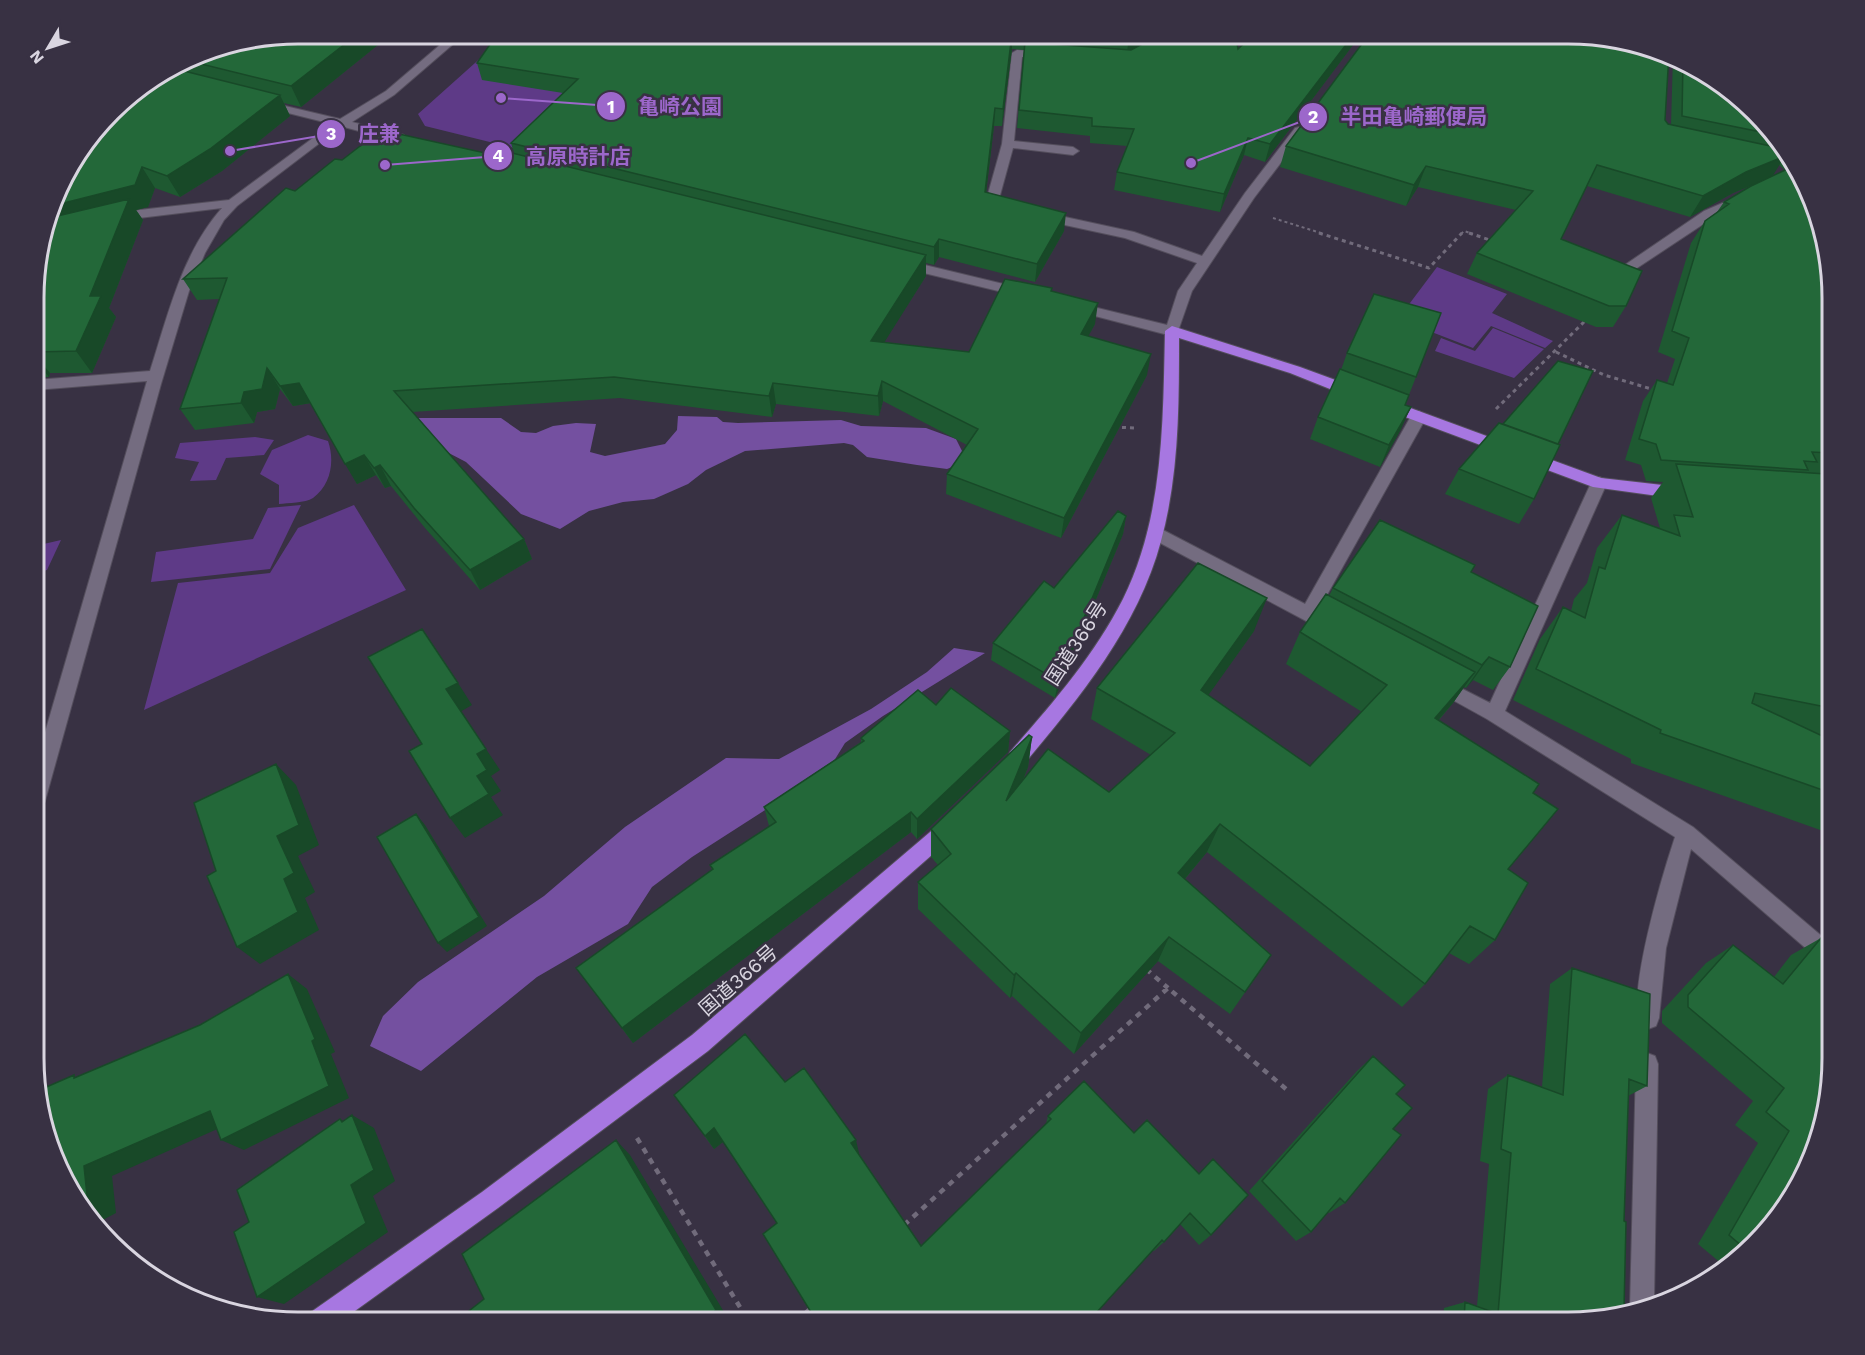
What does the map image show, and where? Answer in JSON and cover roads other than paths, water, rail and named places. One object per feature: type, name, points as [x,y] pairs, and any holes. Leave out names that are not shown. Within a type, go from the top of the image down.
[{"type":"highway","points":[[1172,331],[1295,370],[1599,483],[1691,493]]},
{"type":"highway","name":"国道366号","points":[[1004,773],[1068,699],[1107,644],[1144,569],[1155,533],[1165,479],[1172,331]]},
{"type":"highway","name":"国道366号","points":[[334,1312],[700,1043],[962,814]]},
{"type":"street","points":[[44,769],[179,300],[191,269],[221,214],[282,165],[390,93],[448,44]]},
{"type":"street","points":[[1129,62],[1143,53],[1148,44]]},
{"type":"street","points":[[1062,56],[1017,53],[1008,144],[992,201],[1022,212],[1129,236],[1205,261]]},
{"type":"street","points":[[248,100],[414,142]]},
{"type":"street","points":[[1059,302],[1172,331],[1179,304],[1205,261],[1241,207],[1307,121]]},
{"type":"street","points":[[1008,144],[1073,151]]},
{"type":"street","points":[[1623,271],[1708,214],[1752,194]]},
{"type":"street","points":[[99,224],[139,214],[233,203]]},
{"type":"street","points":[[888,259],[1036,297]]},
{"type":"street","points":[[44,384],[156,375]]},
{"type":"street","points":[[1308,614],[1419,416]]},
{"type":"street","points":[[1494,714],[1599,483]]},
{"type":"street","points":[[1155,533],[1350,636]]},
{"type":"street","points":[[1422,675],[1494,714],[1686,833],[1822,949]]},
{"type":"street","points":[[1641,1301],[1647,1041],[1651,977],[1671,876],[1686,833]]},
{"type":"place","name":"亀崎公園","points":[[501,98]]},
{"type":"place","name":"庄兼","points":[[230,151]]},
{"type":"place","name":"半田亀崎郵便局","points":[[1191,163]]},
{"type":"place","name":"高原時計店","points":[[385,165]]}]
